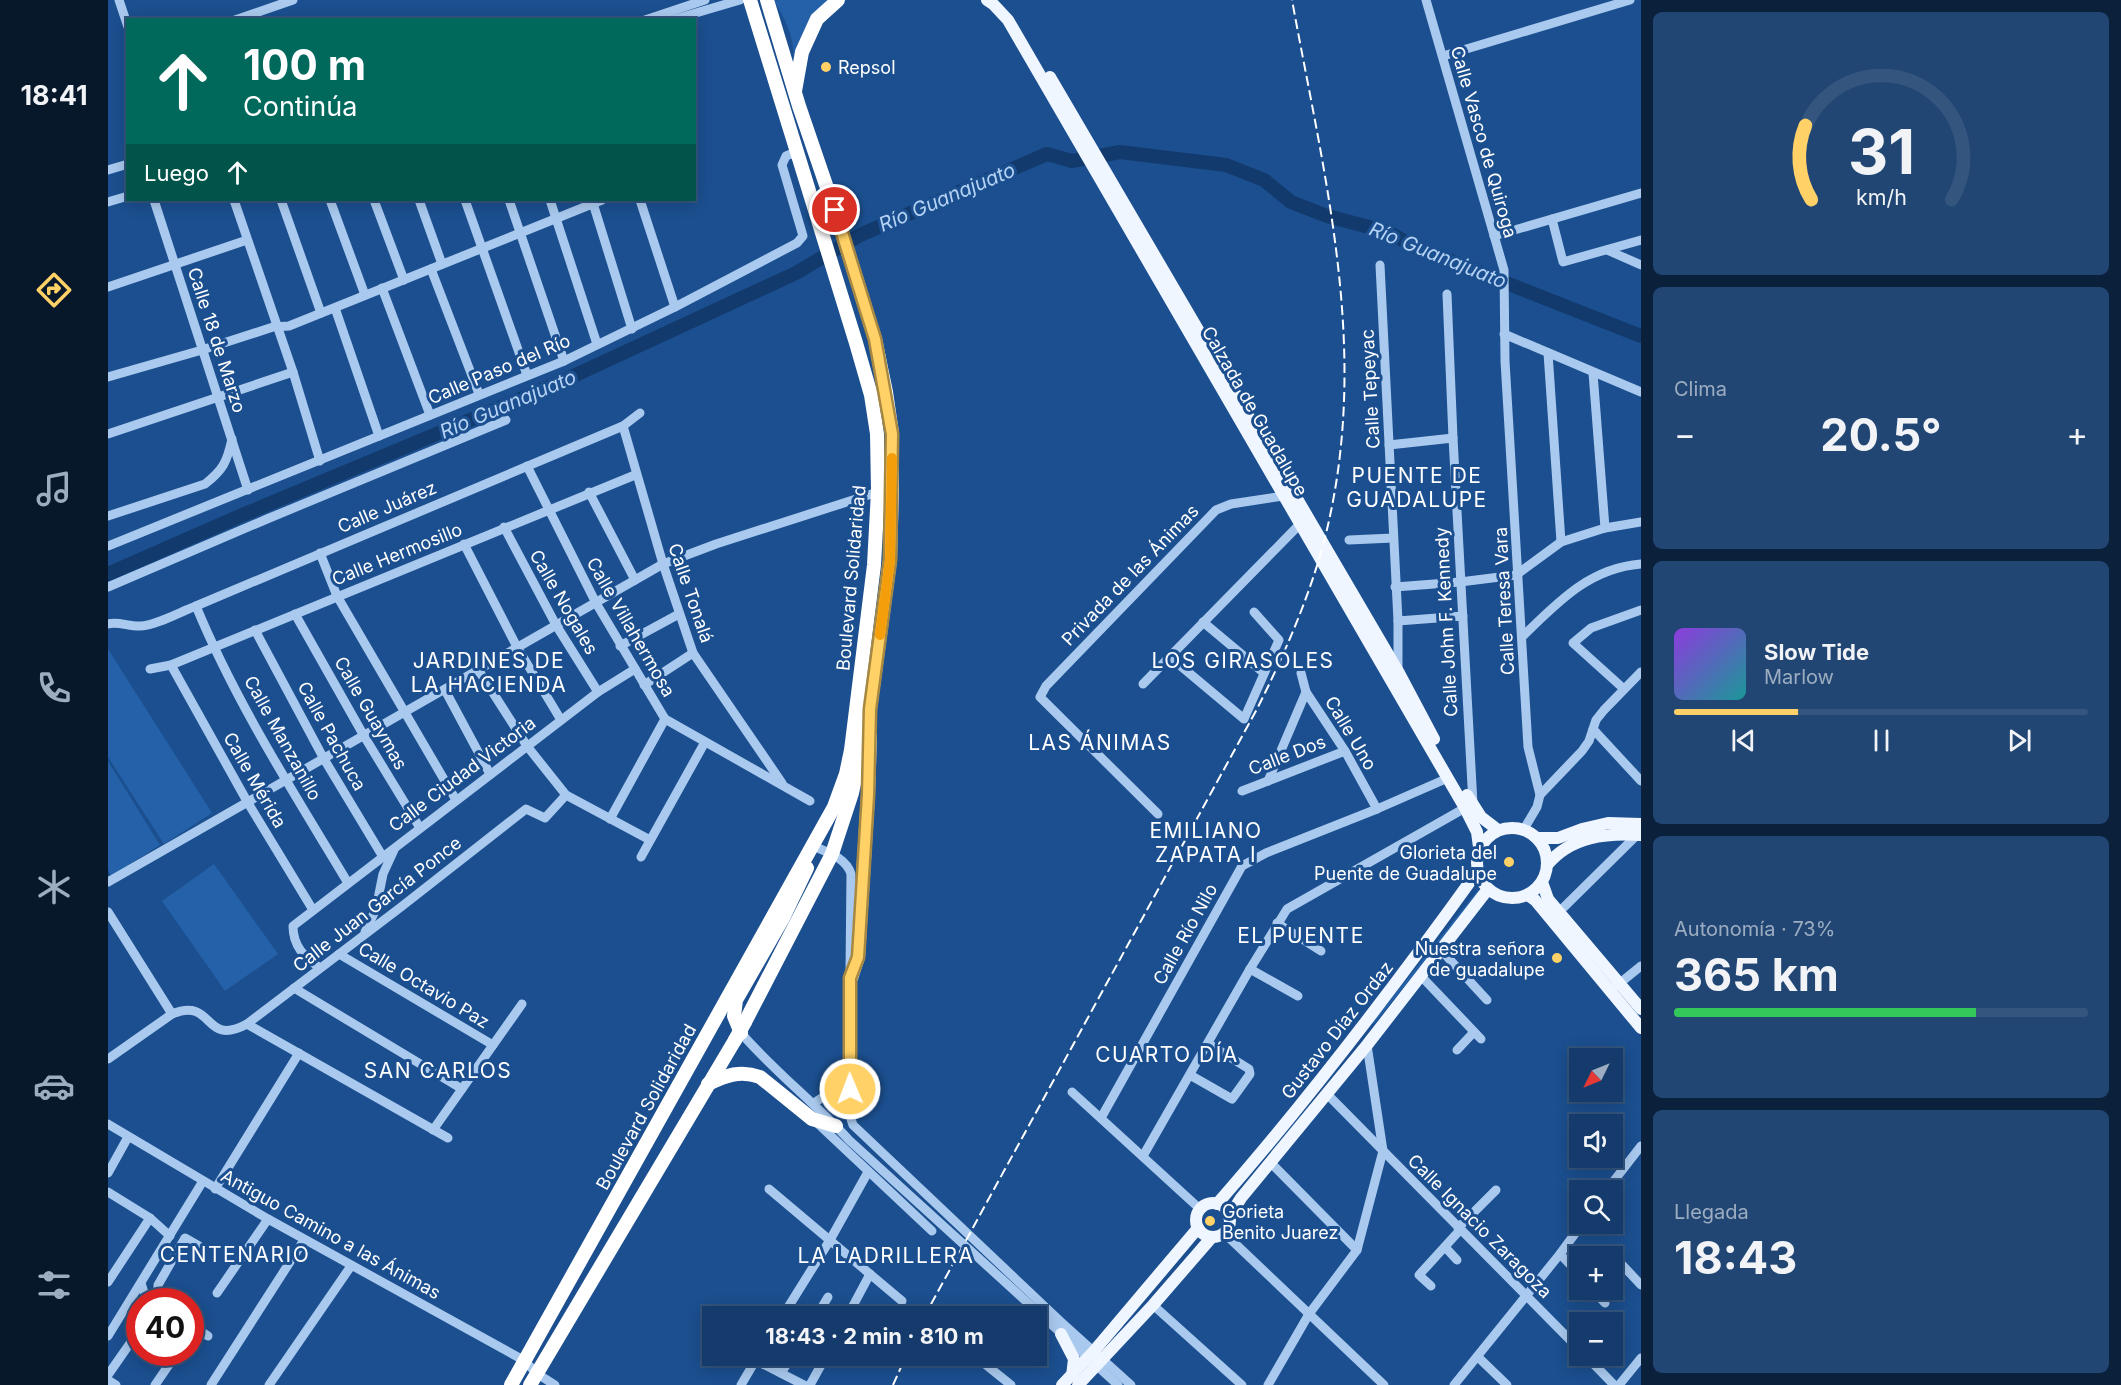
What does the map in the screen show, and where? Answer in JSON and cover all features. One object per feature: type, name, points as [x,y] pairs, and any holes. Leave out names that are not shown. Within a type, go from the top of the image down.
[{"type":"highway","name":"Boulevard Solidaridad","points":[[533,1379],[740,1032],[832,854],[852,793],[870,709],[890,560],[885,491],[872,395],[750,0]]},
{"type":"highway","name":"Boulevard Solidaridad","points":[[511,1385],[834,807],[846,774],[851,750],[892,434],[875,339],[767,0]]},
{"type":"highway","points":[[795,93],[802,52],[817,19],[838,0]]},
{"type":"highway","points":[[850,978],[858,957],[868,795],[870,709]]},
{"type":"highway","points":[[740,1032],[734,1016],[736,1000],[783,918],[807,870],[811,845]]},
{"type":"highway","points":[[708,1084],[733,1074],[750,1074],[760,1077],[812,1119],[836,1126]]},
{"type":"main road","name":"Calzada de Guadalupe","points":[[987,0],[1008,20],[1080,136]]},
{"type":"main road","name":"Calzada de Guadalupe","points":[[1000,0],[1014,17],[1099,170],[1288,495],[1398,673],[1469,807],[1479,847]]},
{"type":"main road","name":"Calzada de Guadalupe","points":[[1288,495],[1300,525],[1448,778],[1469,807],[1498,830]]},
{"type":"main road","points":[[1538,838],[1558,838],[1582,828],[1608,823],[1640,831]]},
{"type":"main road","points":[[1542,882],[1528,894],[1518,898],[1497,895],[1488,890],[1477,872],[1476,859],[1479,847],[1487,837],[1498,830],[1515,827],[1524,829],[1538,838],[1543,846],[1547,865],[1542,882],[1545,893],[1615,987],[1641,1028]]},
{"type":"main road","points":[[1547,865],[1564,848],[1585,840],[1640,831]]},
{"type":"main road","name":"Gustavo Díaz Ordaz","points":[[1217,1204],[1282,1130],[1347,1047],[1477,872]]},
{"type":"main road","name":"Gustavo Díaz Ordaz","points":[[1229,1217],[1236,1204],[1367,1045],[1488,890]]},
{"type":"main road","points":[[1528,894],[1615,987],[1641,1009]]},
{"type":"main road","points":[[1062,1385],[1075,1380],[1153,1305],[1218,1235],[1228,1228],[1229,1217],[1225,1209],[1217,1204],[1208,1204],[1200,1209],[1196,1218],[1198,1228],[1204,1235],[1218,1235]]},
{"type":"main road","points":[[1096,1359],[1198,1228]]},
{"type":"main road","points":[[1061,1334],[1074,1359],[1075,1380]]},
{"type":"street","points":[[119,0],[126,21]]},
{"type":"street","points":[[241,18],[292,0]]},
{"type":"street","points":[[651,18],[705,0]]},
{"type":"street","points":[[679,18],[740,0]]},
{"type":"street","name":"Calle Vasco de Quiroga","points":[[1426,0],[1504,270],[1503,294]]},
{"type":"street","points":[[1443,56],[1630,0]]},
{"type":"street","name":"Calle Paso del Río","points":[[108,546],[564,361],[632,329],[797,243],[803,236],[782,165],[786,156],[796,152]]},
{"type":"street","points":[[108,170],[126,165]]},
{"type":"street","points":[[1494,236],[1641,193]]},
{"type":"street","points":[[108,202],[126,197]]},
{"type":"street","name":"Calle 18 de Marzo","points":[[154,201],[248,490]]},
{"type":"street","points":[[234,201],[293,372],[320,461]]},
{"type":"street","points":[[281,201],[321,313]]},
{"type":"street","points":[[330,201],[365,296]]},
{"type":"street","points":[[374,201],[404,280]]},
{"type":"street","points":[[418,201],[442,264]]},
{"type":"street","points":[[465,201],[527,375]]},
{"type":"street","points":[[509,201],[564,361]]},
{"type":"street","points":[[550,201],[597,344]]},
{"type":"street","points":[[108,377],[277,327],[289,326],[595,201],[632,329]]},
{"type":"street","points":[[640,201],[675,307]]},
{"type":"street","points":[[1552,219],[1563,262],[1641,240]]},
{"type":"street","points":[[108,287],[246,240]]},
{"type":"street","points":[[1608,250],[1641,266]]},
{"type":"street","name":"Calle Tepeyac","points":[[1380,265],[1398,621],[1397,691]]},
{"type":"street","points":[[431,269],[479,394]]},
{"type":"street","points":[[382,288],[430,415]]},
{"type":"street","name":"Calle John F. Kennedy","points":[[1447,294],[1463,616],[1469,807]]},
{"type":"street","name":"Calle Teresa Vara","points":[[1503,294],[1516,534],[1516,575],[1528,747],[1540,795]]},
{"type":"street","points":[[335,308],[379,436]]},
{"type":"street","points":[[1504,334],[1641,392]]},
{"type":"street","points":[[1548,353],[1561,542]]},
{"type":"street","points":[[108,434],[293,372]]},
{"type":"street","points":[[1593,373],[1605,528]]},
{"type":"street","name":"Calle Juárez","points":[[108,624],[113,622],[126,626],[144,626],[196,606],[623,426],[640,413]]},
{"type":"street","points":[[108,587],[506,420]]},
{"type":"street","name":"Calle Tonalá","points":[[623,426],[635,474],[693,654],[783,785]]},
{"type":"street","points":[[1389,445],[1453,438]]},
{"type":"street","points":[[108,516],[205,484],[225,465],[232,439]]},
{"type":"street","name":"Calle Villahermosa","points":[[527,466],[596,603],[665,719],[810,801]]},
{"type":"street","name":"Calle Hermosillo","points":[[150,669],[171,665],[635,474]]},
{"type":"street","points":[[108,882],[663,564],[716,544],[885,491]]},
{"type":"street","points":[[589,492],[635,580]]},
{"type":"street","name":"Privada de las Ánimas","points":[[1158,814],[1040,697],[1046,686],[1216,510],[1231,504],[1288,495]]},
{"type":"street","points":[[1395,587],[1516,575],[1561,542],[1605,528],[1641,522]]},
{"type":"street","points":[[1143,684],[1300,525]]},
{"type":"street","name":"Calle Nogales","points":[[504,527],[556,625],[598,692]]},
{"type":"street","points":[[1348,540],[1393,538]]},
{"type":"street","points":[[464,544],[518,648],[561,720]]},
{"type":"street","points":[[320,554],[337,596],[456,800]]},
{"type":"street","points":[[1522,638],[1567,594],[1582,583],[1613,568],[1641,564]]},
{"type":"street","name":"Calle Manzanillo","points":[[196,606],[213,648],[286,781],[348,883]]},
{"type":"street","points":[[1624,689],[1573,643],[1591,628],[1641,610]]},
{"type":"street","points":[[1170,657],[1244,719],[1278,640],[1254,612]]},
{"type":"street","name":"Calle Guaymas","points":[[295,614],[364,736],[420,828]]},
{"type":"street","points":[[620,646],[679,614]]},
{"type":"street","points":[[1398,621],[1463,616]]},
{"type":"street","points":[[1203,622],[1264,674]]},
{"type":"street","name":"Calle Pachuca","points":[[255,630],[324,759],[383,856]]},
{"type":"street","points":[[644,685],[693,654]]},
{"type":"street","name":"Calle Mérida","points":[[171,665],[248,803],[313,910]]},
{"type":"street","name":"Calle Ciudad Victoria","points":[[320,968],[310,961],[297,946],[293,939],[292,926],[598,692],[635,669]]},
{"type":"street","points":[[479,671],[527,746],[566,795],[650,840]]},
{"type":"street","points":[[1524,829],[1537,807],[1540,795],[1582,751],[1589,741],[1596,720],[1641,672]]},
{"type":"street","name":"Calle Uno","points":[[1301,674],[1306,692],[1345,751],[1377,809]]},
{"type":"street","points":[[445,690],[490,774]]},
{"type":"street","points":[[1268,781],[1306,692]]},
{"type":"street","points":[[610,819],[665,719]]},
{"type":"street","points":[[1593,729],[1641,781]]},
{"type":"street","points":[[641,857],[705,742]]},
{"type":"street","name":"Calle Dos","points":[[1242,791],[1345,751]]},
{"type":"street","name":"Calle Río Nilo","points":[[1101,1118],[1242,866],[1266,853],[1448,778]]},
{"type":"street","name":"Calle Juan García Ponce","points":[[247,1024],[526,809],[545,818],[566,795]]},
{"type":"street","points":[[1143,1156],[1287,909],[1469,807]]},
{"type":"street","points":[[1559,912],[1640,831]]},
{"type":"street","points":[[363,936],[376,909],[387,863],[397,845]]},
{"type":"street","points":[[811,845],[846,863],[851,874],[849,1069],[851,1119],[856,1130],[1061,1334],[1131,1385]]},
{"type":"street","points":[[108,912],[172,1014]]},
{"type":"street","points":[[1277,923],[1321,951]]},
{"type":"street","points":[[1440,949],[1487,1000]]},
{"type":"street","name":"Calle Octavio Paz","points":[[339,954],[493,1045]]},
{"type":"street","points":[[1615,987],[1641,966]]},
{"type":"street","points":[[1250,969],[1298,996]]},
{"type":"street","points":[[1420,975],[1477,1035],[1457,1050]]},
{"type":"street","points":[[294,988],[462,1089]]},
{"type":"street","points":[[433,1130],[522,1004]]},
{"type":"street","points":[[108,1059],[172,1014],[183,1009],[197,1010],[219,1030],[226,1032],[247,1024],[448,1138]]},
{"type":"street","points":[[740,1032],[849,1140],[967,1241],[1096,1359],[1118,1385]]},
{"type":"street","points":[[1190,1075],[1232,1099],[1250,1074],[1249,1069],[1209,1044]]},
{"type":"street","points":[[1268,1385],[1309,1314],[1356,1250],[1383,1151],[1367,1045]]},
{"type":"street","points":[[215,1189],[299,1053]]},
{"type":"street","points":[[814,1104],[832,1091],[849,1069]]},
{"type":"street","points":[[1072,1092],[1200,1209]]},
{"type":"street","name":"Calle Ignacio Zaragoza","points":[[1326,1093],[1569,1339]]},
{"type":"street","points":[[812,1119],[932,1231]]},
{"type":"street","name":"Antiguo Camino a las Ánimas","points":[[108,1124],[268,1220],[525,1361],[533,1379],[555,1385]]},
{"type":"street","points":[[108,1173],[128,1137]]},
{"type":"street","points":[[843,1149],[849,1140]]},
{"type":"street","points":[[1615,1180],[1641,1146]]},
{"type":"street","points":[[1270,1162],[1356,1250]]},
{"type":"street","points":[[789,1306],[830,1240],[868,1172]]},
{"type":"street","points":[[108,1336],[203,1181]]},
{"type":"street","points":[[770,1189],[902,1301]]},
{"type":"street","points":[[1431,1286],[1419,1275],[1496,1190]]},
{"type":"street","points":[[109,1196],[150,1218],[170,1236]]},
{"type":"street","points":[[108,1282],[150,1218]]},
{"type":"street","points":[[217,1293],[268,1220]]},
{"type":"street","points":[[1454,1385],[1575,1234]]},
{"type":"street","points":[[1218,1235],[1309,1314],[1384,1385]]},
{"type":"street","points":[[158,1288],[185,1239],[199,1246]]},
{"type":"street","points":[[211,1385],[304,1240]]},
{"type":"street","points":[[1445,1247],[1457,1260]]},
{"type":"street","points":[[1560,1254],[1569,1263]]},
{"type":"street","points":[[269,1385],[351,1266]]},
{"type":"street","points":[[1623,1266],[1641,1285]]},
{"type":"street","points":[[853,1306],[870,1274]]},
{"type":"street","points":[[141,1283],[143,1288]]},
{"type":"street","points":[[823,1306],[828,1297]]},
{"type":"street","points":[[1602,1300],[1605,1303]]},
{"type":"street","points":[[1153,1305],[1242,1385]]},
{"type":"street","points":[[204,1334],[208,1336]]},
{"type":"street","points":[[116,1385],[108,1377],[126,1350]]},
{"type":"street","points":[[1478,1357],[1507,1385]]},
{"type":"street","points":[[1619,1385],[1641,1358]]},
{"type":"street","points":[[155,1385],[168,1366]]},
{"type":"street","points":[[741,1385],[752,1366]]},
{"type":"street","points":[[770,1366],[804,1385]]},
{"type":"street","points":[[781,1373],[786,1366]]},
{"type":"street","points":[[810,1385],[820,1366]]},
{"type":"street","points":[[987,1366],[1011,1385]]},
{"type":"street","points":[[1596,1366],[1614,1385]]},
{"type":"shaded area","points":[[829,0],[804,31],[794,58],[788,28],[774,1]]},
{"type":"shaded area","points":[[108,649],[212,813],[164,844],[108,757]]},
{"type":"shaded area","points":[[108,761],[160,845],[111,876],[108,870]]},
{"type":"shaded area","points":[[214,864],[278,954],[225,991],[162,901]]},
{"type":"shaded area","points":[[1478,890],[1480,892],[1374,1024],[1372,1023]]},
{"type":"waterway","name":"Río Guanajuato","points":[[108,574],[240,516],[556,384],[796,273],[860,235],[1047,154],[1072,161],[1120,152],[1226,165],[1264,180],[1291,202],[1327,216],[1388,232],[1415,247],[1641,336]]},
{"type":"railway","points":[[930,1306],[1257,709],[1293,630],[1322,549],[1337,479],[1344,410],[1344,342],[1339,274],[1330,206],[1292,0]]},
{"type":"railway","points":[[893,1385],[902,1366]]},
{"type":"slow traffic","points":[[880,635],[890,560],[892,458]]},
{"type":"place","name":"Repsol","points":[[826,67]]},
{"type":"place","name":"Glorieta del Puente de Guadalupe","points":[[1509,862]]},
{"type":"place","name":"Nuestra señora de guadalupe","points":[[1557,958]]},
{"type":"place","name":"Gorieta Benito Juarez","points":[[1210,1221]]},
{"type":"district","name":"PUENTE DE GUADALUPE","points":[[1417,487]]},
{"type":"district","name":"LOS GIRASOLES","points":[[1243,660]]},
{"type":"district","name":"JARDINES DE LA HACIENDA","points":[[489,672]]},
{"type":"district","name":"LAS ÁNIMAS","points":[[1100,742]]},
{"type":"district","name":"EMILIANO ZAPATA I","points":[[1206,842]]},
{"type":"district","name":"EL PUENTE","points":[[1301,935]]},
{"type":"district","name":"CUARTO DÍA","points":[[1167,1054]]},
{"type":"district","name":"SAN CARLOS","points":[[438,1070]]},
{"type":"district","name":"CENTENARIO","points":[[235,1254]]},
{"type":"district","name":"LA LADRILLERA","points":[[886,1255]]},
{"type":"route","points":[[835,210],[875,339],[892,434],[890,560],[870,709],[868,795],[858,957],[850,978],[850,1089]]}]
